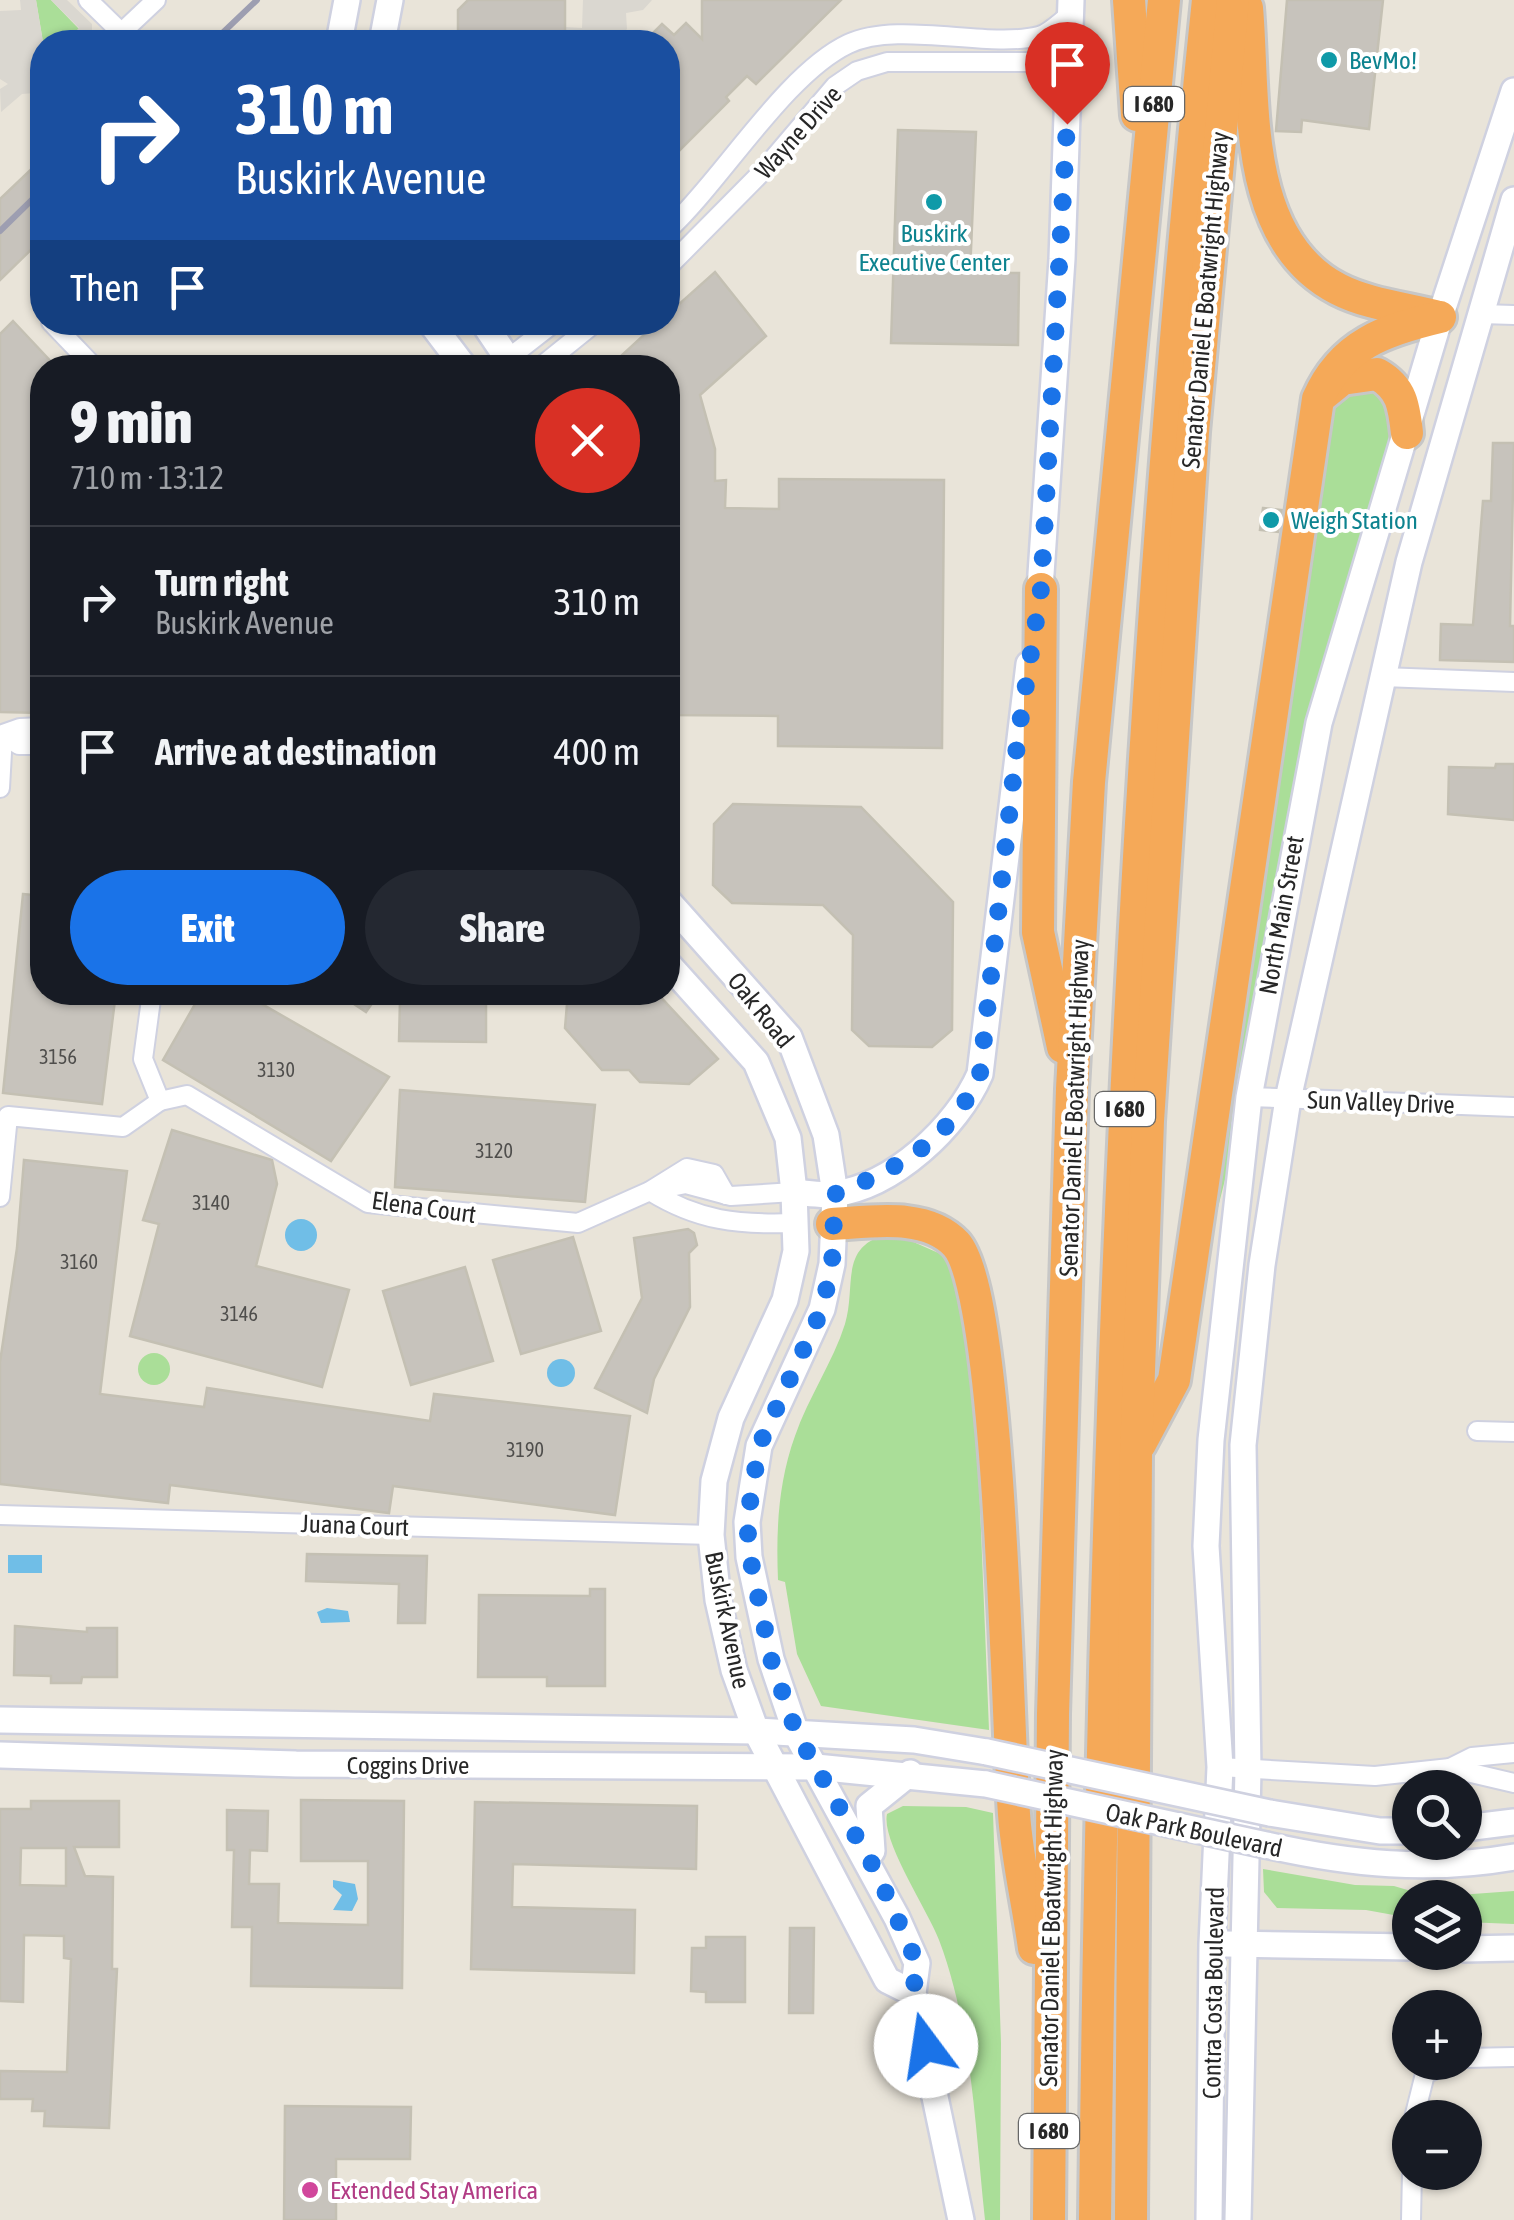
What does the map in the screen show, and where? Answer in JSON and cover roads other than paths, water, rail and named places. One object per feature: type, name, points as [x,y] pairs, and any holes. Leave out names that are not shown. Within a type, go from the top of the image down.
[{"type":"highway","points":[[1129,0],[1144,207]]},
{"type":"highway","name":"Senator Daniel E Boatwright Highway","points":[[1049,2220],[1053,1714],[1072,1089],[1089,782],[1164,0]]},
{"type":"highway","name":"I 680","points":[[1095,2220],[1122,1170],[1160,512],[1208,0]]},
{"type":"highway","name":"Senator Daniel E Boatwright Highway","points":[[1132,2220],[1136,1453],[1148,1121],[1181,600],[1233,0]]},
{"type":"highway","points":[[1246,0],[1267,206],[1288,243],[1316,274],[1338,290],[1440,317]]},
{"type":"highway","points":[[1136,1453],[1174,1380],[1318,398],[1329,373],[1349,351],[1387,330],[1440,317]]},
{"type":"highway","points":[[1318,398],[1342,380],[1378,374],[1392,382],[1403,402],[1407,433]]},
{"type":"highway","points":[[1041,589],[1038,932],[1072,1089]]},
{"type":"highway","points":[[834,1209],[930,1228],[956,1244],[970,1272],[984,1358],[1010,1692],[1014,1815],[1049,2042]]},
{"type":"main road","points":[[341,30],[348,0]]},
{"type":"main road","points":[[384,30],[390,0]]},
{"type":"main road","points":[[794,1223],[834,1209],[916,1156],[967,1105],[980,1074],[1018,736],[1041,589],[1071,7]]},
{"type":"main road","name":"North Main Street","points":[[1220,1767],[1208,1623],[1207,1528],[1211,1440],[1249,1097],[1319,723],[1440,317],[1514,90]]},
{"type":"main road","name":"North Main Street","points":[[1248,1769],[1243,1445],[1262,1265],[1288,1099],[1409,562],[1514,200]]},
{"type":"main road","points":[[1440,317],[1481,314]]},
{"type":"main road","points":[[440,335],[455,355]]},
{"type":"main road","name":"Oak Road","points":[[680,914],[789,1036],[826,1135],[834,1209]]},
{"type":"main road","name":"Oak Road","points":[[680,977],[756,1062],[788,1138],[794,1192]]},
{"type":"main road","points":[[794,1192],[834,1209]]},
{"type":"main road","name":"Buskirk Avenue","points":[[794,1192],[796,1251],[785,1300],[731,1418],[714,1481],[711,1535],[718,1600],[734,1670],[756,1731],[887,1980],[913,1993]]},
{"type":"main road","name":"Buskirk Avenue","points":[[834,1209],[832,1264],[822,1309],[759,1446],[747,1522],[750,1557],[771,1659],[796,1732],[876,1871],[917,1963],[913,1993],[961,2220]]},
{"type":"main road","name":"Coggins Drive","points":[[0,1720],[796,1732]]},
{"type":"main road","name":"Oak Park Boulevard","points":[[796,1732],[914,1740],[987,1752],[1270,1813],[1392,1831]]},
{"type":"main road","name":"Coggins Drive","points":[[0,1755],[296,1764],[816,1767]]},
{"type":"main road","name":"Oak Park Boulevard","points":[[816,1767],[986,1784],[1314,1856],[1419,1868],[1514,1858]]},
{"type":"main road","name":"Contra Costa Boulevard","points":[[1209,2220],[1212,1944],[1220,1767]]},
{"type":"main road","name":"Contra Costa Boulevard","points":[[1238,2220],[1248,1769]]},
{"type":"main road","points":[[876,1871],[868,1832],[869,1806],[910,1774]]},
{"type":"main road","points":[[1482,1826],[1514,1822]]},
{"type":"main road","points":[[1212,1944],[1392,1948]]},
{"type":"main road","points":[[1482,1949],[1509,1950]]},
{"type":"street","points":[[88,0],[118,30]]},
{"type":"street","points":[[132,30],[156,0]]},
{"type":"street","name":"Wayne Drive","points":[[680,219],[820,61],[852,42],[883,37],[1041,36],[1071,7]]},
{"type":"street","name":"Wayne Drive","points":[[680,255],[761,173],[835,86],[857,71],[887,62],[1034,62],[1068,90]]},
{"type":"street","points":[[1481,314],[1514,314]]},
{"type":"street","points":[[63,335],[82,355]]},
{"type":"street","points":[[517,355],[540,335]]},
{"type":"street","points":[[555,355],[580,335]]},
{"type":"street","points":[[1383,677],[1514,682]]},
{"type":"street","points":[[2,735],[30,728]]},
{"type":"street","points":[[2,735],[19,745],[30,745]]},
{"type":"street","points":[[0,788],[2,735]]},
{"type":"street","points":[[0,1197],[8,1116],[123,1127],[160,1101],[143,1059],[150,1005]]},
{"type":"street","name":"Elena Court","points":[[160,1101],[187,1095],[368,1203],[578,1223],[650,1191],[686,1184],[726,1195],[794,1192]]},
{"type":"street","name":"Sun Valley Drive","points":[[1249,1097],[1514,1106]]},
{"type":"street","points":[[650,1191],[682,1211],[724,1223],[794,1223]]},
{"type":"street","points":[[1477,1432],[1514,1432]]},
{"type":"street","name":"Juana Court","points":[[0,1515],[711,1535]]},
{"type":"street","points":[[1450,1768],[1472,1757],[1514,1753]]},
{"type":"street","points":[[1220,1767],[1346,1777],[1450,1768],[1514,1783]]},
{"type":"street","points":[[1482,2058],[1514,2057]]},
{"type":"street","points":[[1411,2220],[1412,2190]]},
{"type":"water","points":[[301,1219],[312,1224],[317,1235],[312,1246],[301,1251],[290,1246],[285,1235],[290,1224]]},
{"type":"water","points":[[561,1359],[571,1363],[575,1373],[571,1383],[561,1387],[551,1383],[547,1373],[551,1363]]},
{"type":"water","points":[[8,1555],[42,1555],[42,1573],[8,1573]]},
{"type":"water","points":[[327,1608],[348,1611],[350,1622],[321,1623],[317,1612]]},
{"type":"water","points":[[333,1880],[355,1884],[358,1899],[352,1911],[333,1910],[342,1895],[333,1887]]},
{"type":"railway","points":[[226,30],[257,0]]},
{"type":"railway","points":[[0,231],[30,202]]},
{"type":"place","name":"BevMo!","points":[[1329,60]]},
{"type":"place","name":"Buskirk Executive Center","points":[[934,202]]},
{"type":"place","name":"Weigh Station","points":[[1271,520]]},
{"type":"place","name":"Extended Stay America","points":[[310,2190]]}]
